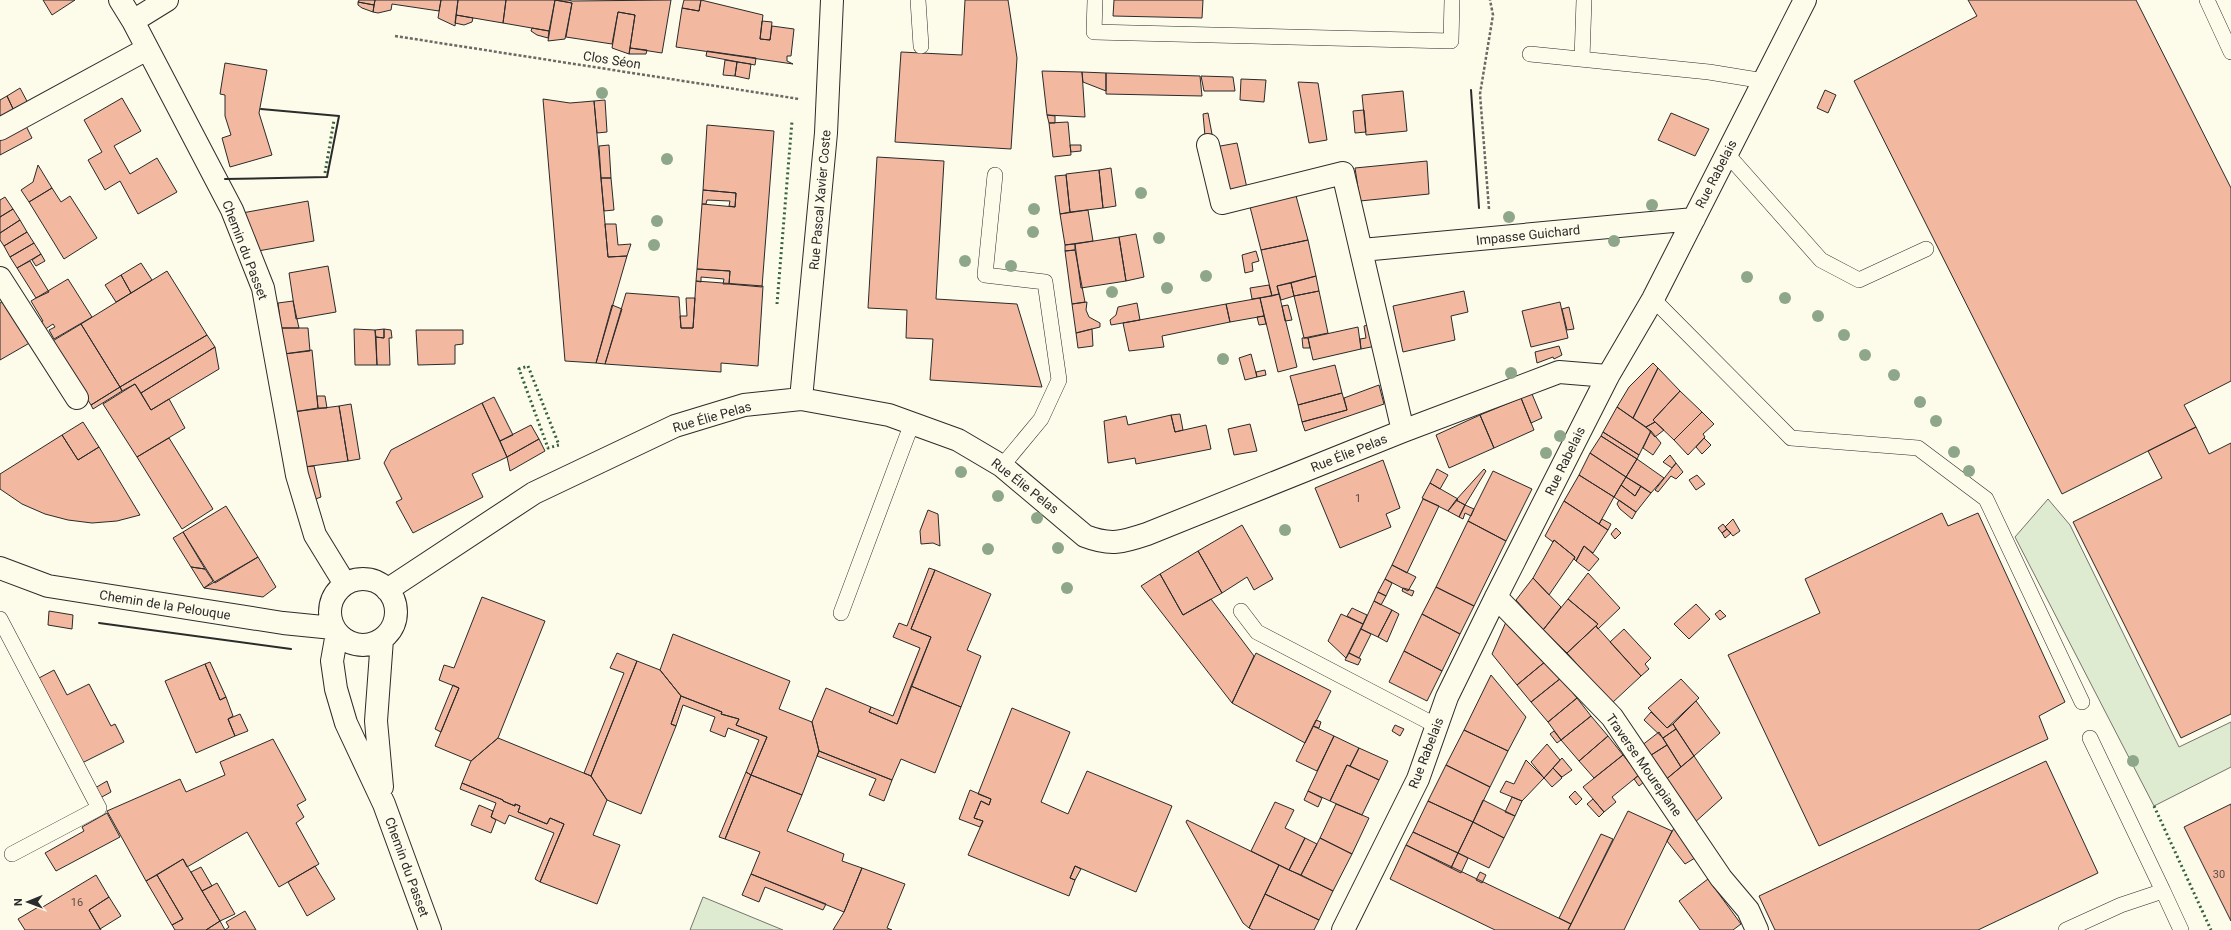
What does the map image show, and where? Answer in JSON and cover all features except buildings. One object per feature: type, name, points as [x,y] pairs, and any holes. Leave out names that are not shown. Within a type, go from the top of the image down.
[{"type":"street","name":"Chemin du Passet","points":[[120,0],[133,20],[232,210],[263,288],[297,476],[315,535],[345,584]]},
{"type":"street","points":[[133,20],[167,0]]},
{"type":"street","name":"Rue Pascal Xavier Coste","points":[[801,399],[827,103],[832,0]]},
{"type":"street","name":"Rue Rabelais","points":[[1343,930],[1418,779],[1447,697],[1496,597],[1608,376],[1653,299],[1805,0]]},
{"type":"street","points":[[0,129],[148,49]]},
{"type":"street","points":[[1208,145],[1222,203],[1343,173],[1403,431]]},
{"type":"street","name":"Impasse Guichard","points":[[1362,250],[1492,239],[1694,218]]},
{"type":"street","points":[[0,278],[77,398]]},
{"type":"street","name":"Rue Élie Pelas","points":[[388,590],[534,492],[675,426],[744,405],[801,399],[889,415],[912,423],[958,440],[1002,466],[1085,536],[1100,542],[1121,543],[1147,534],[1403,431],[1559,372],[1608,376]]},
{"type":"street","name":"Chemin de la Pelouque","points":[[0,568],[48,586],[335,631]]},
{"type":"street","points":[[359,579],[374,581],[388,590],[394,602],[396,616],[392,629],[382,639],[367,645],[350,643],[335,631],[329,612],[333,596],[345,584],[359,579]]},
{"type":"street","name":"Traverse Mourepiane","points":[[1496,597],[1612,717],[1721,878],[1748,910],[1757,930]]},
{"type":"street","name":"Chemin du Passet","points":[[335,631],[332,661],[336,689],[346,723],[384,804],[430,930]]},
{"type":"street","name":"Chemin du Passet","points":[[382,639],[376,720],[384,804]]},
{"type":"lane","points":[[918,0],[921,46]]},
{"type":"lane","points":[[1094,0],[1094,32],[1451,41],[1452,0]]},
{"type":"lane","points":[[1582,59],[1584,0]]},
{"type":"lane","points":[[2207,0],[2231,52]]},
{"type":"lane","points":[[1530,54],[1709,72],[1764,81]]},
{"type":"lane","points":[[1727,154],[1821,260],[1859,280],[1926,249]]},
{"type":"lane","points":[[995,174],[985,275],[1045,282],[1059,380],[1041,418],[1002,466]]},
{"type":"lane","points":[[1653,299],[1791,438],[1918,448],[1986,499],[2082,702]]},
{"type":"lane","points":[[841,613],[912,423]]},
{"type":"lane","points":[[1241,610],[1257,632],[1437,726]]},
{"type":"lane","points":[[0,619],[99,808],[12,854]]},
{"type":"lane","points":[[2090,738],[2181,930]]},
{"type":"lane","points":[[2066,930],[2121,905],[2163,890]]},
{"type":"path","points":[[1490,0],[1493,15],[1480,94],[1492,239]]},
{"type":"path","name":"Clos Séon","points":[[394,36],[827,103]]},
{"type":"green space","points":[[2048,499],[2070,525],[2179,747],[2231,722],[2231,767],[2154,806],[2015,537]]},
{"type":"green space","points":[[703,897],[783,930],[690,930]]},
{"type":"hedge","points":[[325,173],[334,120]]},
{"type":"hedge","points":[[777,304],[792,121]]},
{"type":"hedge","points":[[528,366],[559,445],[548,448],[519,369],[528,366]]},
{"type":"hedge","points":[[2154,806],[2211,930]]},
{"type":"wall","points":[[1471,90],[1479,208]]},
{"type":"wall","points":[[225,179],[327,177],[339,116],[261,109]]},
{"type":"wall","points":[[99,623],[291,649]]}]
